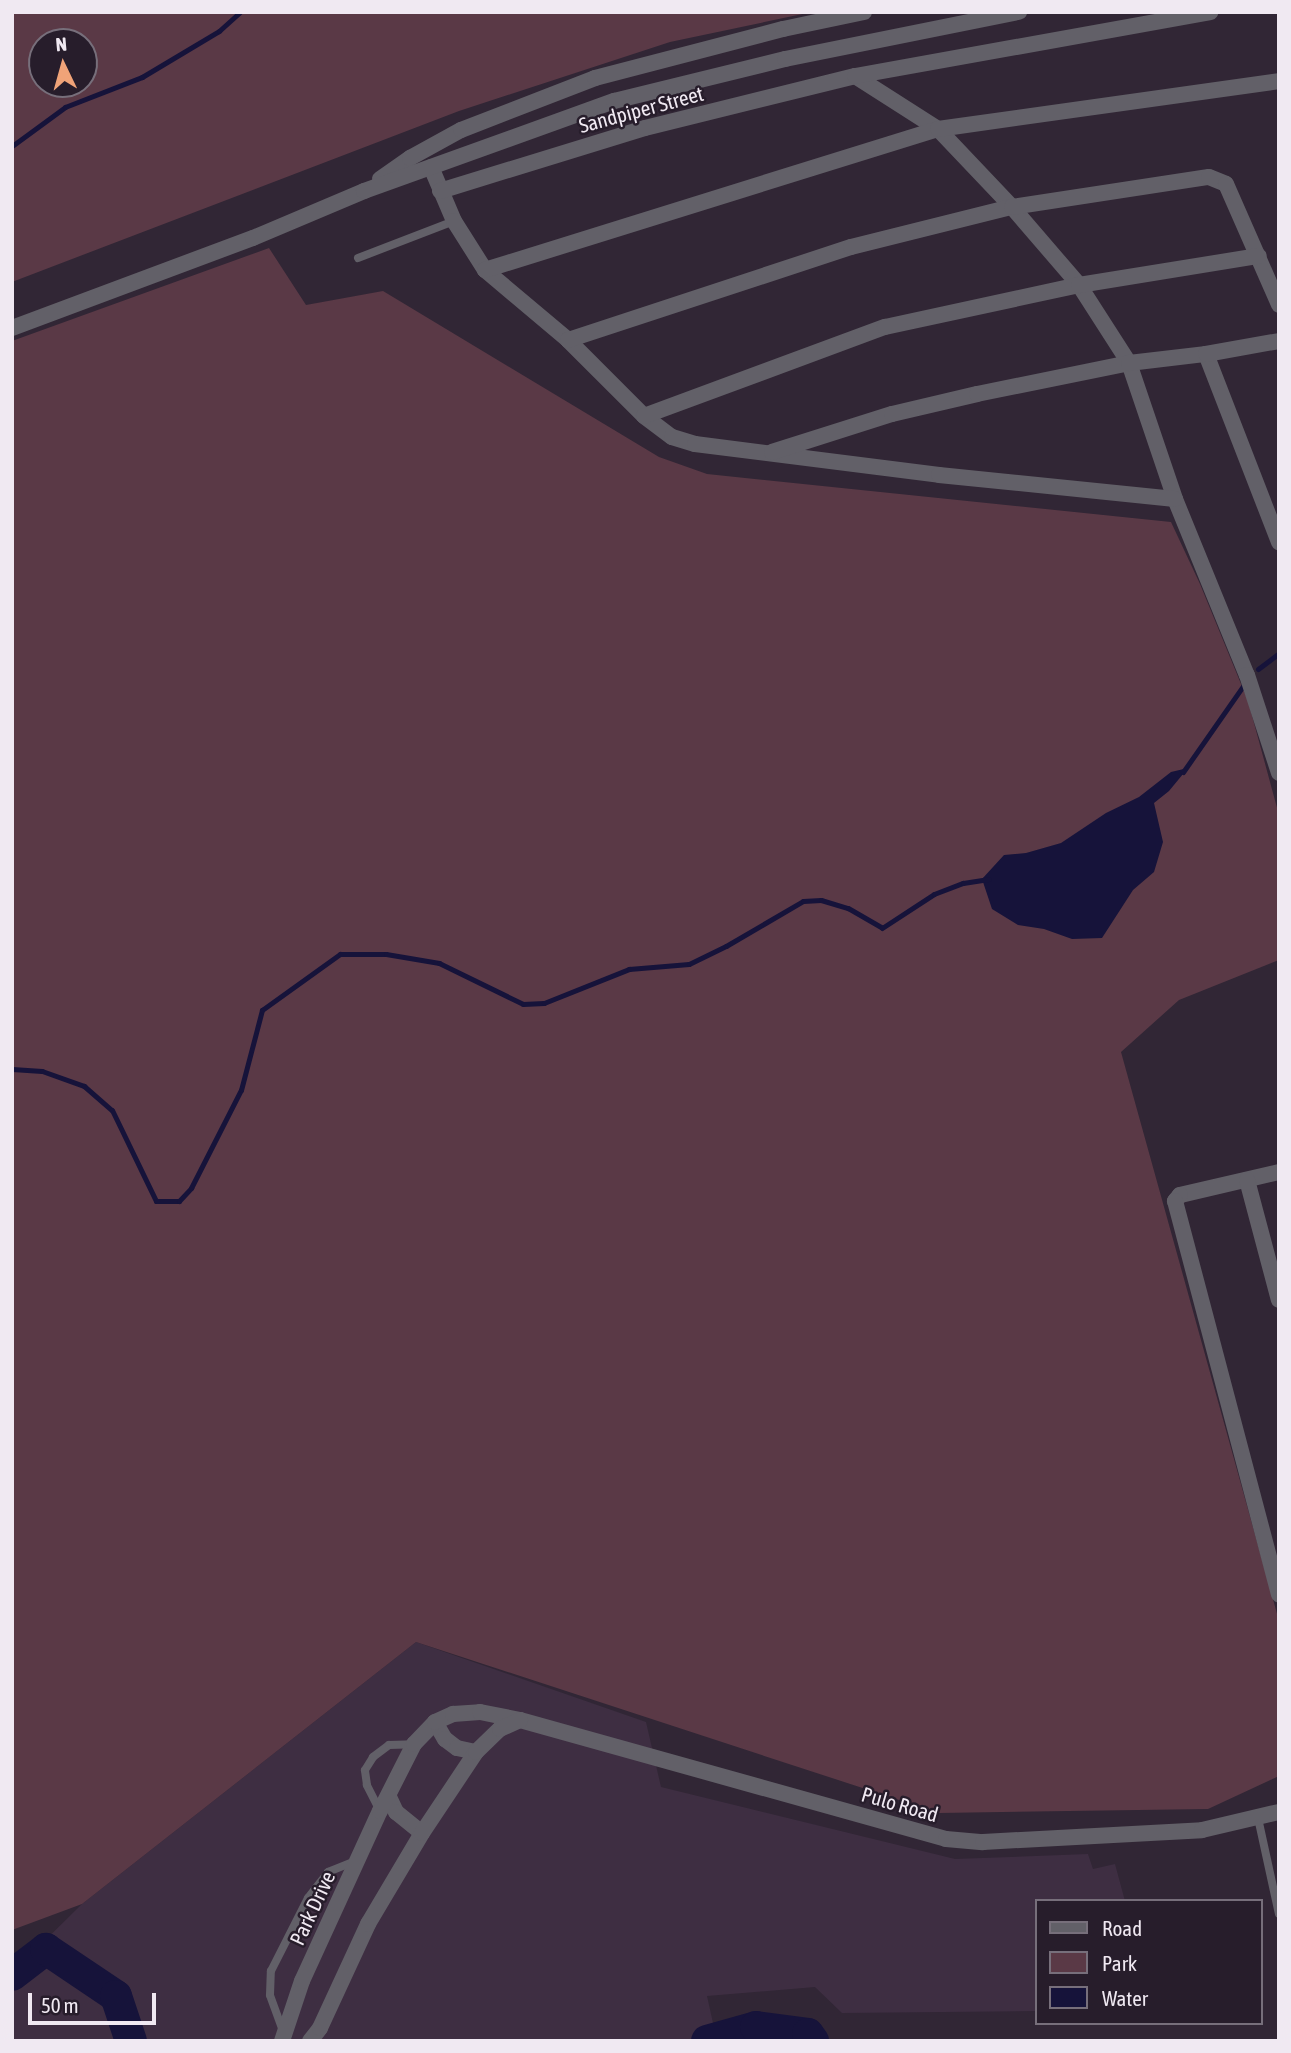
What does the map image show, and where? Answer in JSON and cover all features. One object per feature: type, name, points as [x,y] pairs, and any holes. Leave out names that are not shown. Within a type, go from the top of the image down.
[{"type":"street","points":[[12,328],[242,243],[364,191],[614,101],[858,45],[1019,12]]},
{"type":"street","name":"Sandpiper Street","points":[[440,191],[645,128],[855,76],[1210,12]]},
{"type":"street","points":[[364,191],[410,158],[461,130],[513,107],[608,74],[729,42],[860,13],[858,45]]},
{"type":"street","points":[[855,76],[938,130],[1012,207],[1079,285],[1129,363],[1175,499],[1247,675],[1279,773]]},
{"type":"street","points":[[485,270],[938,130],[1279,81]]},
{"type":"street","points":[[431,167],[454,221],[485,270],[568,340],[644,416],[673,436],[695,444],[939,475],[1175,499]]},
{"type":"street","points":[[568,340],[851,247],[1012,207],[1209,177],[1218,178],[1226,184],[1279,305]]},
{"type":"street","points":[[644,416],[885,327],[1079,285],[1259,256]]},
{"type":"street","points":[[766,453],[892,414],[1129,363],[1206,354],[1279,341]]},
{"type":"street","points":[[1206,354],[1279,542]]},
{"type":"street","points":[[1279,1172],[1180,1195],[1175,1201],[1279,1595]]},
{"type":"street","points":[[1247,1180],[1279,1300]]},
{"type":"street","points":[[477,1752],[457,1748],[445,1739],[435,1722],[453,1714],[480,1712],[520,1720]]},
{"type":"street","points":[[310,2041],[320,2028],[368,1924],[422,1833],[477,1752],[500,1729],[520,1720]]},
{"type":"street","name":"Pulo Road","points":[[520,1720],[946,1839],[984,1842],[1202,1830],[1279,1812]]},
{"type":"street","name":"Park Drive","points":[[283,2036],[302,1981],[380,1811],[414,1744],[435,1722]]},
{"type":"street","points":[[389,1797],[396,1812],[422,1833]]},
{"type":"lane","points":[[358,258],[454,221]]},
{"type":"lane","points":[[380,1811],[367,1785],[365,1770],[373,1757],[389,1745],[414,1744]]},
{"type":"lane","points":[[1258,1818],[1279,1914]]},
{"type":"lane","points":[[283,2036],[270,1995],[271,1971],[308,1898],[328,1872],[358,1860]]},
{"type":"shaded area","points":[[416,1642],[646,1722],[661,1787],[955,1859],[1088,1854],[1093,1869],[1115,1864],[1124,1899],[1036,1899],[1036,2011],[842,2013],[815,1987],[707,1996],[717,2041],[12,2041],[12,1973],[82,1904]]},
{"type":"green space","points":[[12,12],[812,12],[670,42],[459,111],[12,282]]},
{"type":"green space","points":[[269,248],[306,305],[383,291],[659,457],[707,474],[1171,522],[1200,584],[1248,701],[1279,815],[1279,960],[1179,1000],[1121,1052],[1279,1621],[1279,1776],[1208,1809],[939,1813],[416,1642],[82,1904],[12,1930],[12,341]]},
{"type":"water","points":[[1188,768],[1169,791],[1154,803],[1163,842],[1154,872],[1133,890],[1102,938],[1072,939],[1044,929],[1018,925],[992,909],[982,879],[1004,855],[1026,853],[1061,843],[1106,813],[1139,797],[1171,772]]},
{"type":"waterway","points":[[12,146],[65,107],[142,77],[219,31],[240,12]]},
{"type":"waterway","points":[[1258,669],[1279,653]]},
{"type":"waterway","points":[[1183,772],[1243,686]]},
{"type":"waterway","points":[[12,1069],[42,1071],[84,1086],[112,1110],[156,1201],[179,1201],[191,1188],[241,1090],[262,1010],[340,954],[386,954],[439,963],[523,1004],[544,1003],[629,969],[689,964],[726,946],[803,901],[821,900],[848,908],[882,928],[934,894],[963,883],[989,879]]},
{"type":"waterway","points":[[12,1975],[46,1949],[116,1996],[131,2041]]},
{"type":"waterway","points":[[707,2041],[756,2027],[808,2034],[813,2041]]}]
